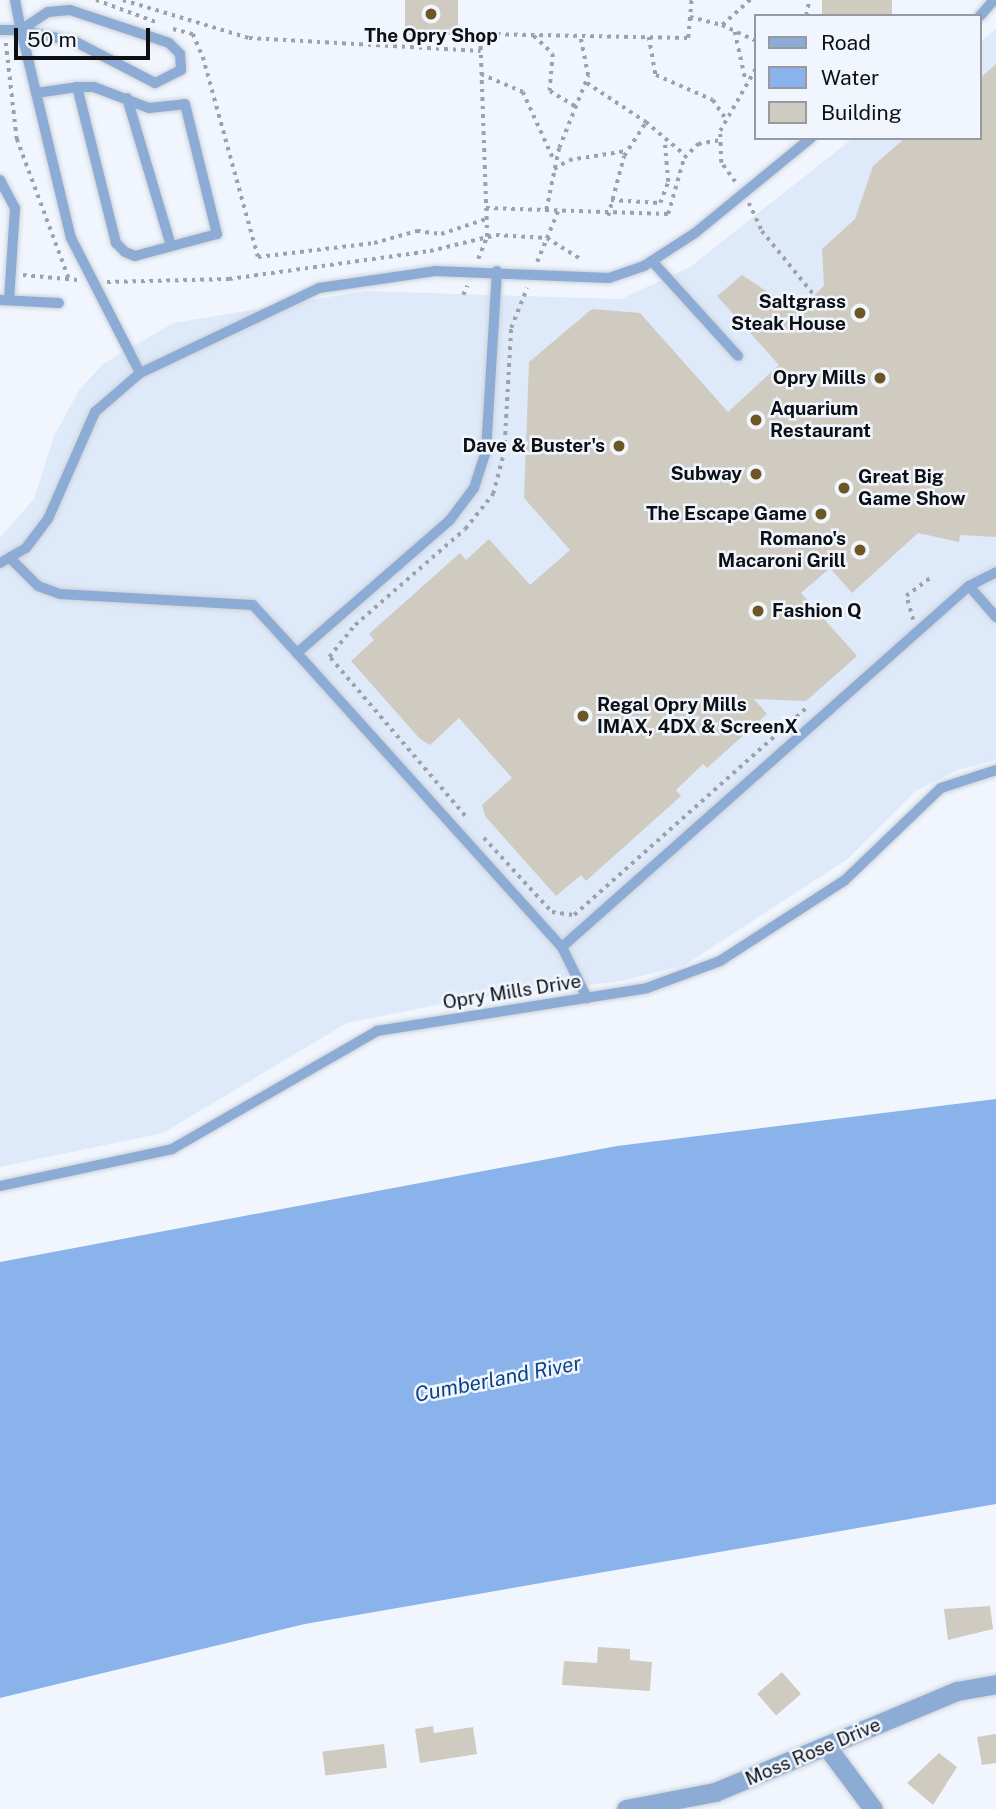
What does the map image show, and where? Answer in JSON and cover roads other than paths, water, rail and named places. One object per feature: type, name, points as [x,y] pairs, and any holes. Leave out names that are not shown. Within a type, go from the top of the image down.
[{"type":"street","name":"Moss Rose Drive","points":[[626,1809],[715,1792],[957,1691],[996,1684]]},
{"type":"street","points":[[827,1747],[873,1809]]},
{"type":"lane","points":[[15,0],[71,238],[89,281],[140,373]]},
{"type":"lane","points":[[982,14],[994,0]]},
{"type":"lane","points":[[1,30],[21,30],[76,42],[155,83],[181,70],[180,54],[169,43],[70,10],[48,12],[21,30]]},
{"type":"lane","points":[[36,93],[77,87],[127,98],[149,108],[185,104],[217,234],[135,256],[116,243],[77,87]]},
{"type":"lane","points":[[127,98],[171,246]]},
{"type":"lane","points":[[0,563],[10,558],[48,519],[95,412],[140,373],[319,288],[474,270],[609,278],[652,261],[808,140]]},
{"type":"lane","points":[[0,180],[15,208],[12,274],[5,300],[59,303]]},
{"type":"lane","points":[[652,261],[738,356]]},
{"type":"lane","points":[[297,653],[450,520],[474,488],[486,451],[497,271]]},
{"type":"lane","points":[[10,558],[38,586],[60,594],[253,605],[562,947],[587,998]]},
{"type":"lane","points":[[562,947],[969,586],[996,572]]},
{"type":"lane","points":[[969,586],[996,617]]},
{"type":"lane","name":"Opry Mills Drive","points":[[0,1186],[172,1149],[377,1031],[647,988],[746,947],[845,880],[941,788],[996,770]]},
{"type":"water","name":"Cumberland River","points":[[996,1099],[996,1504],[305,1624],[0,1698],[0,1262],[617,1146]]},
{"type":"place","name":"The Opry Shop","points":[[431,14]]},
{"type":"place","name":"Saltgrass Steak House","points":[[860,313]]},
{"type":"place","name":"Opry Mills","points":[[880,378]]},
{"type":"place","name":"Aquarium Restaurant","points":[[756,420]]},
{"type":"place","name":"Dave & Buster's","points":[[619,446]]},
{"type":"place","name":"Subway","points":[[756,474]]},
{"type":"place","name":"Great Big Game Show","points":[[844,488]]},
{"type":"place","name":"The Escape Game","points":[[821,514]]},
{"type":"place","name":"Romano's Macaroni Grill","points":[[860,550]]},
{"type":"place","name":"Fashion Q","points":[[758,611]]},
{"type":"place","name":"Regal Opry Mills IMAX, 4DX & ScreenX","points":[[583,716]]}]
